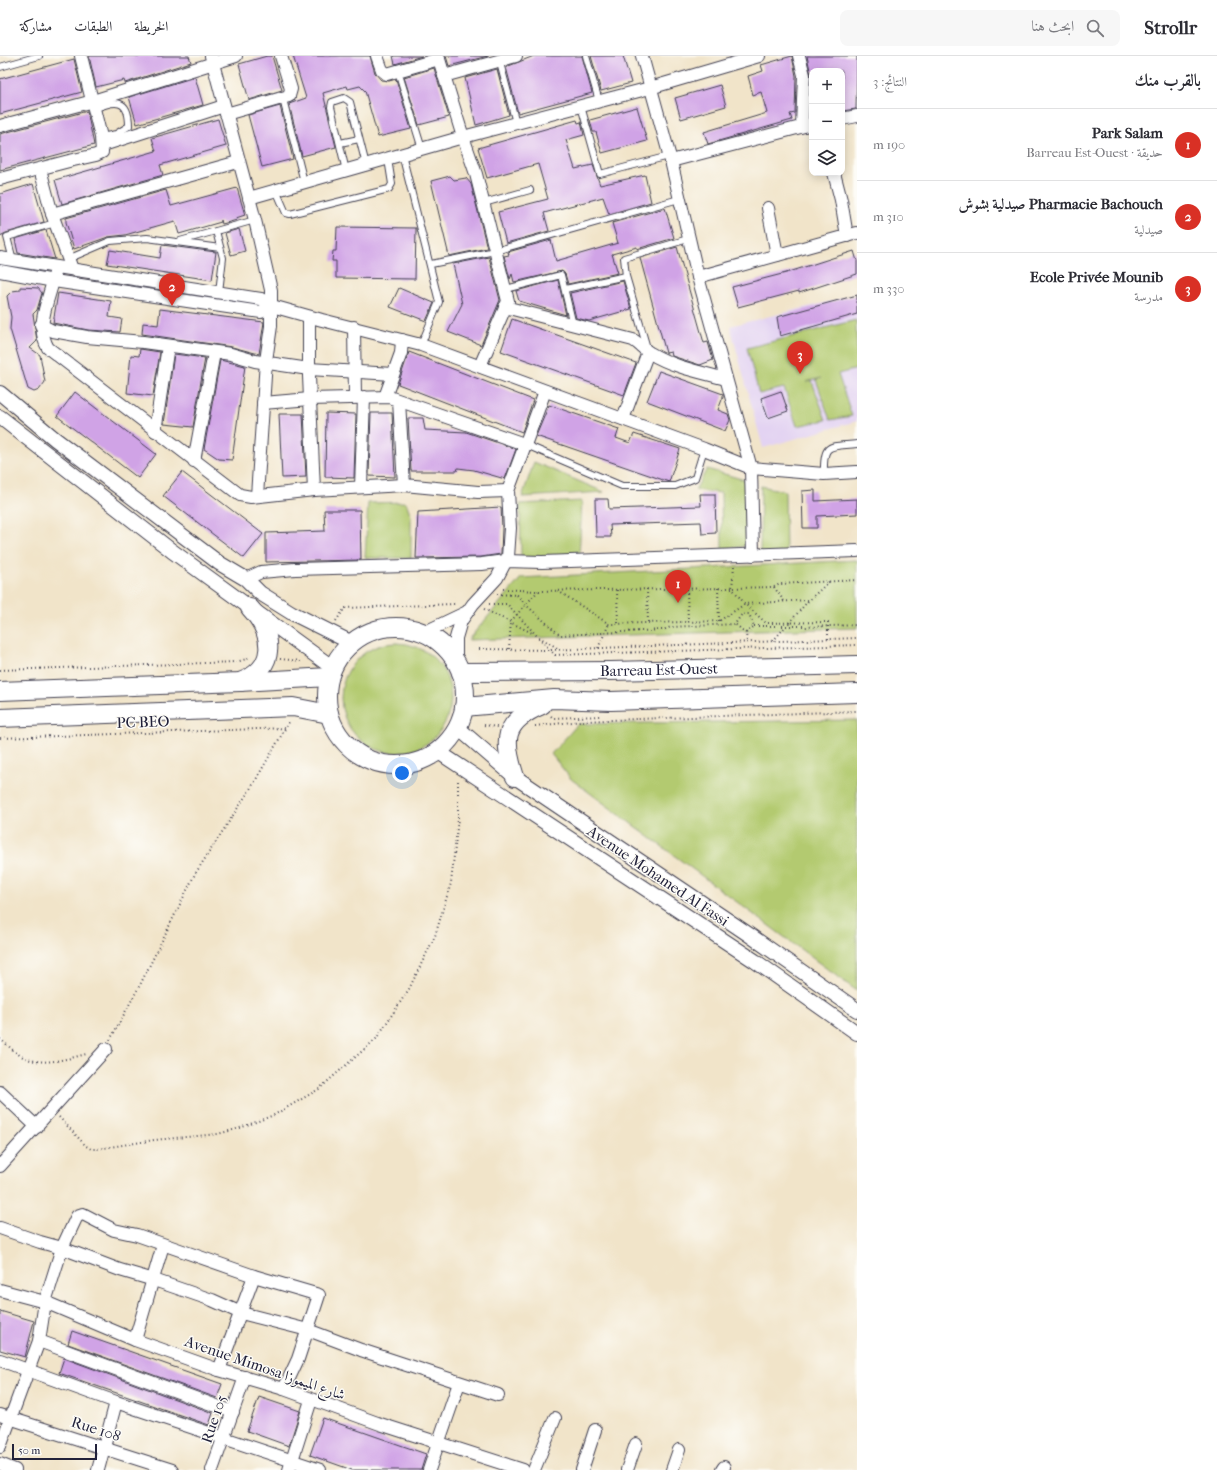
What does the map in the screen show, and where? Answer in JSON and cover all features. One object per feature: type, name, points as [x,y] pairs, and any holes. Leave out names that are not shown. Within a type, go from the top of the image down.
[{"type":"main road","points":[[240,682],[258,670],[260,657],[269,646],[267,634],[262,623],[250,608]]},
{"type":"main road","points":[[403,628],[423,633],[442,645],[458,667],[464,684],[464,707],[457,726],[448,740],[437,751],[426,758],[402,764],[390,764],[367,758],[357,752],[340,735],[329,714],[327,701],[331,672],[341,654],[352,642],[361,636],[381,629],[403,628]]},
{"type":"main road","name":"Barreau Est-Ouest","points":[[458,667],[611,671],[857,665]]},
{"type":"main road","points":[[0,691],[307,679],[331,672]]},
{"type":"main road","name":"Barreau Est-Ouest","points":[[464,707],[554,699],[611,701],[857,694]]},
{"type":"main road","points":[[515,777],[507,748],[510,729],[523,714],[554,699]]},
{"type":"main road","points":[[0,718],[293,707],[329,714]]},
{"type":"street","points":[[0,179],[101,154],[102,141],[81,56]]},
{"type":"street","points":[[0,126],[94,105],[212,59],[236,56]]},
{"type":"street","points":[[102,141],[225,110],[283,99],[290,95],[291,89],[281,56]]},
{"type":"street","points":[[377,56],[385,73],[390,74],[439,57],[484,203],[508,301],[480,366]]},
{"type":"street","points":[[444,76],[499,58],[516,56]]},
{"type":"street","points":[[642,56],[670,158],[698,277],[751,468],[753,555]]},
{"type":"street","points":[[249,198],[463,137],[650,88],[759,56]]},
{"type":"street","points":[[670,158],[807,125],[804,75],[799,56]]},
{"type":"street","points":[[212,59],[238,162],[249,198],[271,290],[271,326],[266,361],[257,496]]},
{"type":"street","points":[[845,118],[857,116]]},
{"type":"street","points":[[53,218],[238,162]]},
{"type":"street","points":[[40,169],[53,218],[70,264]]},
{"type":"street","points":[[698,277],[852,234],[835,176]]},
{"type":"street","points":[[768,208],[777,255]]},
{"type":"street","points":[[0,258],[56,267],[70,264],[261,299],[272,306],[309,317],[354,327],[421,345],[704,449],[751,468],[824,474],[857,472]]},
{"type":"street","points":[[56,267],[54,281],[42,325],[44,340],[48,348],[240,495],[257,496],[314,490],[404,485],[478,492],[508,492]]},
{"type":"street","points":[[0,271],[54,281],[261,312],[272,306]]},
{"type":"street","points":[[505,307],[633,340],[643,346],[648,352],[687,369],[726,379]]},
{"type":"street","points":[[309,317],[309,369],[314,490]]},
{"type":"street","points":[[42,325],[53,331],[87,337],[231,354],[255,361],[266,361],[309,369],[393,374]]},
{"type":"street","points":[[354,327],[355,371],[360,397],[361,487]]},
{"type":"street","points":[[385,397],[401,353],[402,340]]},
{"type":"street","points":[[156,431],[168,346]]},
{"type":"street","points":[[623,419],[648,352]]},
{"type":"street","points":[[194,461],[214,353]]},
{"type":"street","points":[[458,667],[456,638],[461,621],[497,578],[504,561],[508,557],[510,544],[508,492],[524,444],[545,391]]},
{"type":"street","points":[[0,393],[66,448],[219,563],[246,579],[260,593],[328,632],[352,642]]},
{"type":"street","points":[[263,403],[310,399],[385,397],[524,444]]},
{"type":"street","points":[[400,401],[404,485]]},
{"type":"street","points":[[0,417],[172,551],[250,608],[331,672]]},
{"type":"street","points":[[246,579],[261,572],[295,569],[482,564],[504,561],[550,562],[857,552]]},
{"type":"street","points":[[423,633],[441,625],[449,619],[459,617],[474,607]]},
{"type":"street","name":"Avenue Mohamed Al Fassi","points":[[457,726],[515,777],[748,934],[857,1010]]},
{"type":"street","name":"Avenue Mohamed Al Fassi","points":[[437,751],[754,961],[857,1032]]},
{"type":"street","points":[[0,1166],[106,1049]]},
{"type":"street","points":[[0,1092],[37,1126]]},
{"type":"street","points":[[0,1447],[6,1416],[28,1370],[39,1341],[45,1302],[62,1248],[77,1216],[83,1214],[114,1230],[137,1235],[254,1276],[319,1295],[298,1359],[284,1389]]},
{"type":"street","points":[[0,1228],[212,1300],[240,1313],[308,1330],[459,1383],[498,1395]]},
{"type":"street","points":[[135,1340],[154,1280],[163,1245]]},
{"type":"street","points":[[219,1370],[254,1276]]},
{"type":"street","name":"Avenue Mimosa شارع الميموزا","points":[[0,1290],[45,1302],[135,1340],[219,1370],[284,1389],[311,1400],[523,1470]]},
{"type":"street","points":[[39,1341],[232,1412]]},
{"type":"street","points":[[0,1360],[224,1439],[290,1465],[320,1470]]},
{"type":"street","name":"Rue 105","points":[[212,1470],[245,1377]]},
{"type":"street","points":[[429,1470],[459,1383]]},
{"type":"street","points":[[290,1465],[311,1400]]},
{"type":"street","points":[[98,1470],[116,1402]]},
{"type":"street","name":"Rue 108","points":[[6,1416],[172,1470]]},
{"type":"street","points":[[534,1470],[554,1418]]},
{"type":"street","points":[[582,1470],[595,1430]]},
{"type":"street","points":[[627,1470],[636,1444]]},
{"type":"street","points":[[672,1470],[679,1450]]},
{"type":"street","points":[[0,1464],[15,1470]]},
{"type":"lane","points":[[0,67],[39,56]]},
{"type":"lane","points":[[586,56],[600,101]]},
{"type":"lane","points":[[499,58],[516,123]]},
{"type":"lane","points":[[398,71],[422,149]]},
{"type":"lane","points":[[346,170],[331,107],[332,102],[338,99],[344,98],[350,102],[366,165]]},
{"type":"lane","points":[[283,99],[304,182]]},
{"type":"lane","points":[[94,105],[118,102],[124,107],[129,118],[129,126],[125,130],[102,141]]},
{"type":"lane","points":[[581,106],[600,174],[670,158]]},
{"type":"lane","points":[[340,143],[359,139]]},
{"type":"lane","points":[[402,154],[431,264],[439,302],[421,345]]},
{"type":"lane","points":[[276,190],[286,213],[290,214],[389,189],[392,184],[388,158]]},
{"type":"lane","points":[[484,203],[530,190]]},
{"type":"lane","points":[[431,264],[495,251],[679,199]]},
{"type":"lane","points":[[13,260],[7,237],[53,218]]},
{"type":"lane","points":[[177,242],[254,220]]},
{"type":"lane","points":[[216,231],[223,258],[219,292]]},
{"type":"lane","points":[[70,264],[110,241],[147,238],[220,248]]},
{"type":"lane","points":[[648,352],[626,276],[624,258],[688,239]]},
{"type":"lane","points":[[506,289],[561,275],[573,325]]},
{"type":"lane","points":[[565,289],[626,276]]},
{"type":"lane","points":[[524,444],[622,486],[667,487],[684,484],[695,478],[704,449]]},
{"type":"lane","points":[[824,474],[824,457],[827,449],[831,446],[857,444]]},
{"type":"path","points":[[736,555],[732,588],[745,604],[766,623],[828,622],[828,639]]},
{"type":"path","points":[[772,641],[809,600],[831,580]]},
{"type":"path","points":[[492,597],[501,589],[538,591],[774,587],[780,584],[831,580],[857,580]]},
{"type":"path","points":[[774,587],[784,601]]},
{"type":"path","points":[[718,588],[720,621]]},
{"type":"path","points":[[647,589],[648,623]]},
{"type":"path","points":[[687,589],[688,622]]},
{"type":"path","points":[[557,590],[609,624],[720,621],[745,604],[809,600]]},
{"type":"path","points":[[617,590],[618,624]]},
{"type":"path","points":[[509,649],[511,621],[538,591]]},
{"type":"path","points":[[496,594],[517,595],[560,635],[663,630],[671,627],[735,624],[746,633],[747,642]]},
{"type":"path","points":[[474,607],[488,601]]},
{"type":"path","points":[[328,632],[345,608],[474,607],[507,604],[555,655],[857,645]]},
{"type":"path","points":[[474,607],[481,608],[511,621],[560,649]]},
{"type":"path","points":[[735,624],[742,614],[749,614],[754,626]]},
{"type":"path","points":[[598,648],[609,624]]},
{"type":"path","points":[[746,633],[754,626],[828,627],[857,625]]},
{"type":"path","points":[[479,649],[550,650],[857,638]]},
{"type":"path","points":[[0,670],[236,662],[260,657],[306,661]]},
{"type":"path","points":[[0,1039],[24,1058],[46,1061],[64,1060],[106,1049],[140,985],[195,874],[254,783],[287,728],[293,707]]},
{"type":"path","points":[[531,726],[582,721],[857,711]]},
{"type":"path","points":[[484,725],[510,729]]},
{"type":"path","name":"PC BEO","points":[[0,738],[287,728]]},
{"type":"path","points":[[53,1109],[63,1123],[86,1146],[91,1149],[97,1149],[146,1141],[218,1134],[240,1128],[274,1115],[325,1084],[376,1039],[409,989],[435,936],[451,883],[458,819],[458,764]]},
{"type":"shaded area","points":[[857,295],[857,421],[763,448],[730,326]]},
{"type":"green space","points":[[856,320],[857,369],[838,374],[852,416],[830,420],[816,380],[821,378],[806,382],[812,381],[826,420],[797,426],[784,388],[759,394],[747,348]]},
{"type":"green space","points":[[534,462],[604,492],[522,497]]},
{"type":"green space","points":[[707,469],[745,480],[747,546],[722,549],[721,493],[695,490]]},
{"type":"green space","points":[[761,486],[785,491],[786,553],[760,554]]},
{"type":"green space","points":[[582,501],[579,558],[521,557],[520,504]]},
{"type":"green space","points":[[406,502],[411,516],[411,558],[365,558],[368,503]]},
{"type":"green space","points":[[857,560],[857,628],[468,640],[521,578]]},
{"type":"green space","points":[[396,643],[417,647],[427,652],[435,659],[442,667],[447,677],[451,698],[447,719],[442,729],[435,737],[427,744],[417,749],[396,753],[375,749],[365,744],[357,737],[350,729],[345,719],[341,698],[345,677],[350,667],[357,659],[365,652],[375,647]]},
{"type":"green space","points":[[857,720],[857,991],[571,779],[551,754],[578,724]]},
{"type":"building","points":[[89,56],[189,56],[191,62],[125,83],[124,80],[96,87]]},
{"type":"building","points":[[272,56],[282,90],[249,100],[239,64]]},
{"type":"building","points":[[293,56],[370,56],[375,73],[381,80],[389,81],[396,79],[411,129],[378,137],[365,91],[360,86],[348,89],[347,86],[323,93],[336,147],[302,156],[289,104],[306,98]]},
{"type":"building","points":[[393,56],[422,56],[395,64]]},
{"type":"building","points":[[446,56],[488,56],[449,66]]},
{"type":"building","points":[[534,56],[582,56],[592,93],[518,113],[506,67]]},
{"type":"building","points":[[591,56],[623,56],[631,83],[601,91]]},
{"type":"building","points":[[792,56],[796,76],[795,113],[790,114],[792,120],[708,144],[704,132],[767,113],[761,92],[753,95],[748,76],[763,71],[761,65]]},
{"type":"building","points":[[807,56],[857,56],[856,109],[845,111],[845,68],[810,68]]},
{"type":"building","points":[[74,59],[82,92],[0,114],[0,79]]},
{"type":"building","points":[[434,68],[449,117],[419,125],[404,77]]},
{"type":"building","points":[[497,69],[509,115],[476,125],[465,78]]},
{"type":"building","points":[[195,77],[203,105],[137,124],[129,97]]},
{"type":"building","points":[[720,85],[726,106],[681,119],[675,98]]},
{"type":"building","points":[[280,106],[293,159],[262,167],[248,115]]},
{"type":"building","points":[[637,107],[647,141],[602,153],[596,132],[593,132],[590,120]]},
{"type":"building","points":[[87,111],[94,145],[0,170],[0,134]]},
{"type":"building","points":[[218,119],[226,146],[160,165],[163,175],[62,204],[55,180],[156,151],[152,138]]},
{"type":"building","points":[[577,120],[578,123],[581,122],[584,135],[566,140],[575,169],[593,165],[600,185],[645,175],[651,202],[609,214],[603,197],[544,213],[549,231],[506,243],[498,212],[548,199],[538,164],[487,178],[478,148]]},
{"type":"building","points":[[450,176],[454,180],[466,178],[471,184],[487,248],[449,256],[431,181]]},
{"type":"building","points":[[33,184],[44,222],[0,236],[0,194]]},
{"type":"building","points":[[237,188],[245,215],[236,218],[237,220],[222,224],[221,220],[221,222],[179,234],[175,221],[125,235],[108,237],[74,249],[66,222],[66,218],[166,190],[171,206]]},
{"type":"building","points":[[665,208],[674,238],[637,249],[637,247],[612,254],[618,273],[568,284],[565,274],[562,271],[514,282],[512,274],[510,279],[504,256],[509,255],[508,252],[551,240],[556,261],[618,243],[612,223]]},
{"type":"building","points":[[337,227],[416,228],[415,279],[336,278],[336,261],[332,261],[333,251],[336,251]]},
{"type":"building","points":[[239,229],[245,251],[231,255],[225,233]]},
{"type":"building","points":[[46,230],[55,259],[18,253],[15,239]]},
{"type":"building","points":[[162,245],[216,252],[212,280],[107,264],[110,250],[160,258]]},
{"type":"building","points":[[677,247],[704,343],[708,342],[713,360],[700,365],[672,356],[671,352],[666,353],[640,258]]},
{"type":"building","points":[[854,251],[857,261],[857,274],[799,293],[799,291],[738,307],[732,287],[786,273]]},
{"type":"building","points":[[489,257],[500,300],[481,345],[448,332],[462,304],[453,264]]},
{"type":"building","points":[[558,280],[566,315],[519,301],[516,291]]},
{"type":"building","points":[[623,281],[631,309],[589,321],[576,318],[570,293]]},
{"type":"building","points":[[20,287],[38,288],[42,293],[37,310],[33,314],[37,341],[30,348],[40,355],[45,382],[39,390],[34,392],[28,389],[10,329],[11,317],[7,296],[12,291],[20,290]]},
{"type":"building","points":[[399,288],[434,303],[426,321],[390,307]]},
{"type":"building","points":[[58,293],[111,301],[109,317],[122,319],[120,332],[88,330],[53,323]]},
{"type":"building","points":[[857,295],[857,314],[780,336],[777,317]]},
{"type":"building","points":[[160,309],[264,322],[259,354],[232,347],[142,334],[143,323],[158,325]]},
{"type":"building","points":[[512,319],[636,363],[624,395],[501,351]]},
{"type":"building","points":[[140,349],[160,352],[153,396],[127,393],[131,355],[139,356]]},
{"type":"building","points":[[409,352],[533,400],[522,432],[398,384]]},
{"type":"building","points":[[174,354],[205,358],[193,427],[164,424]]},
{"type":"building","points":[[220,360],[245,366],[232,460],[219,459],[204,449]]},
{"type":"building","points":[[659,371],[723,394],[718,410],[728,414],[730,420],[725,431],[647,401]]},
{"type":"building","points":[[781,391],[788,411],[768,418],[761,398]]},
{"type":"building","points":[[75,392],[156,454],[138,478],[57,416]]},
{"type":"building","points":[[549,405],[619,429],[616,438],[630,443],[634,434],[680,449],[669,482],[536,436]]},
{"type":"building","points":[[326,413],[356,414],[354,478],[325,477]]},
{"type":"building","points":[[371,413],[392,413],[395,477],[369,476]]},
{"type":"building","points":[[279,414],[303,414],[306,477],[282,478]]},
{"type":"building","points":[[408,418],[423,418],[425,430],[466,432],[516,449],[505,479],[474,470],[458,468],[457,471],[411,471]]},
{"type":"building","points":[[182,472],[263,534],[244,558],[163,496]]},
{"type":"building","points":[[815,490],[815,501],[857,499],[857,514],[817,516],[817,528],[803,528],[802,491]]},
{"type":"building","points":[[700,494],[715,494],[716,533],[702,534],[701,522],[610,525],[611,537],[596,537],[595,499],[608,499],[609,509],[701,506]]},
{"type":"building","points":[[501,507],[501,554],[481,557],[416,558],[418,512]]},
{"type":"building","points":[[324,510],[360,510],[361,560],[266,562],[266,533],[325,531]]},
{"type":"building","points":[[0,1311],[34,1321],[25,1357],[0,1350]]},
{"type":"building","points":[[72,1331],[222,1384],[217,1398],[68,1344]]},
{"type":"building","points":[[64,1358],[213,1413],[209,1425],[59,1373]]},
{"type":"building","points":[[259,1397],[300,1411],[289,1446],[247,1431]]},
{"type":"building","points":[[323,1418],[426,1454],[421,1470],[352,1470],[310,1455]]},
{"type":"place","name":"Pharmacie Bachouch صيدلية بشوش","points":[[172,306]]},
{"type":"place","name":"Ecole Privée Mounib","points":[[800,374]]},
{"type":"place","name":"Park Salam","points":[[678,603]]}]
